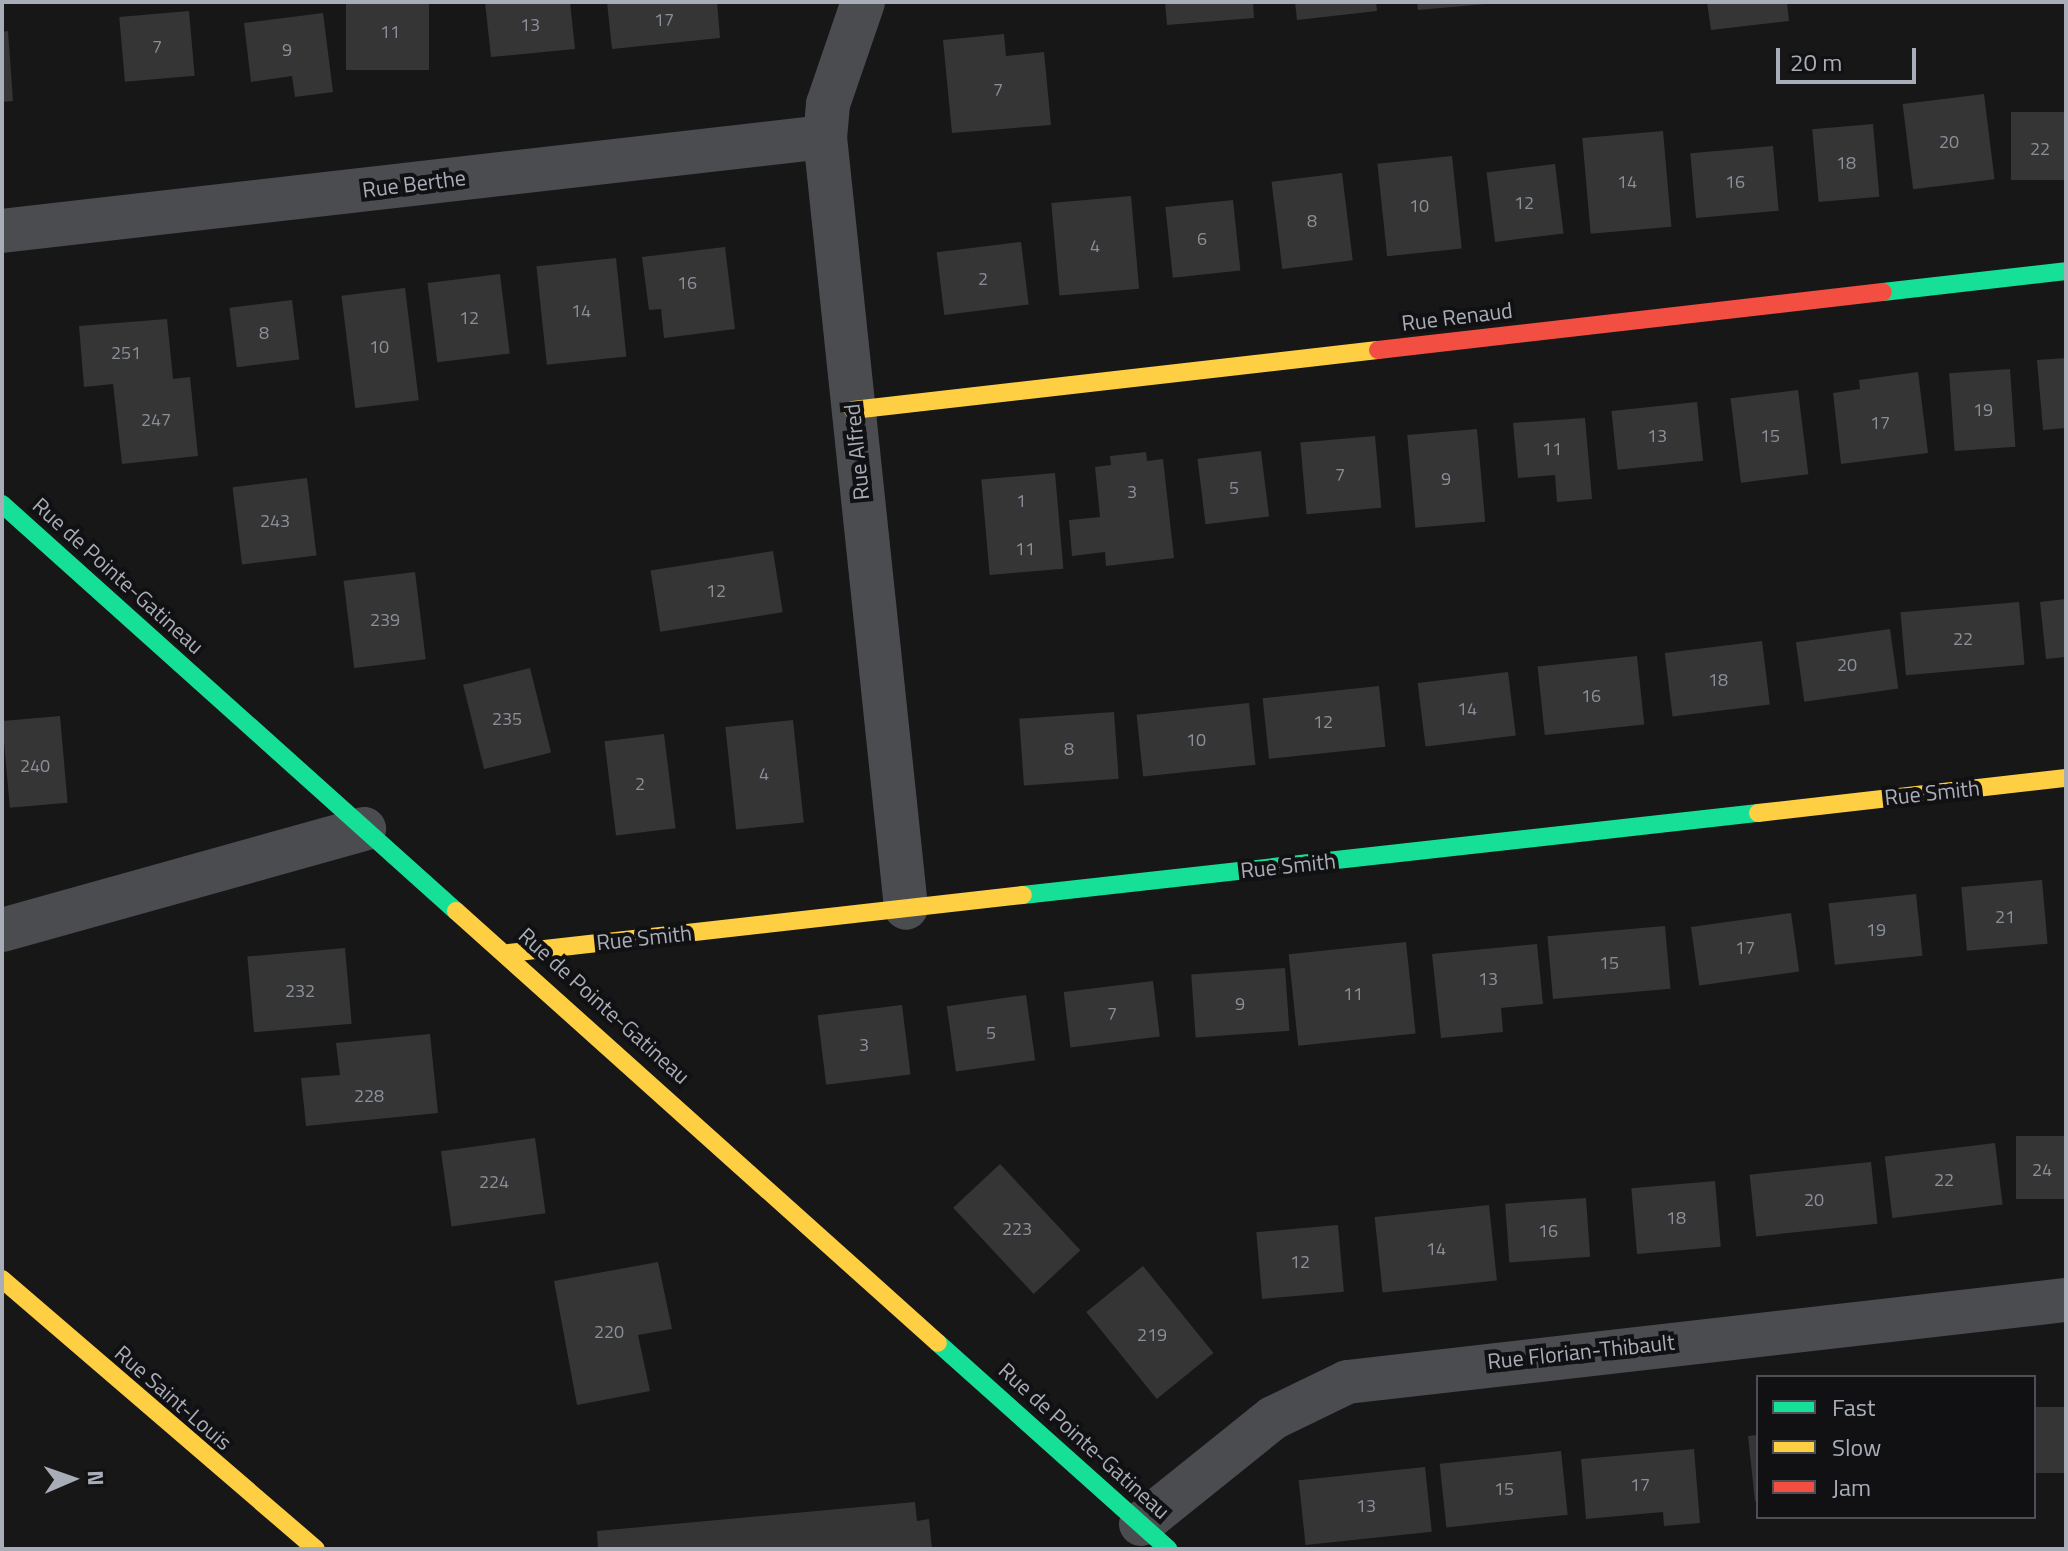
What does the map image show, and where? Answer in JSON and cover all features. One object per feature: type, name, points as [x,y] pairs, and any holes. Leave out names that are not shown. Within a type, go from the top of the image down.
[{"type":"street","name":"Rue Alfred","points":[[863,2],[828,104],[825,137],[906,908]]},
{"type":"street","name":"Rue Berthe","points":[[2,231],[825,137]]},
{"type":"street","name":"Rue Renaud","points":[[853,410],[2066,271]]},
{"type":"street","name":"Rue de Pointe-Gatineau","points":[[2,504],[364,829],[509,953],[1154,1536]]},
{"type":"street","name":"Rue Smith","points":[[509,953],[2066,778]]},
{"type":"street","points":[[2,930],[364,829]]},
{"type":"street","name":"Rue Saint-Louis","points":[[2,1279],[316,1549]]},
{"type":"street","name":"Rue Florian-Thibault","points":[[1154,1536],[1273,1418],[1347,1382],[2066,1300]]},
{"type":"building","points":[[346,2],[429,2],[429,70],[346,70]]},
{"type":"building","points":[[485,2],[570,2],[575,49],[491,57]]},
{"type":"building","points":[[607,2],[717,2],[720,38],[612,49]]},
{"type":"building","points":[[1165,2],[1253,2],[1254,18],[1167,25]]},
{"type":"building","points":[[1295,2],[1376,2],[1377,11],[1297,20]]},
{"type":"building","points":[[1417,2],[1486,2],[1486,4],[1418,10]]},
{"type":"building","points":[[1707,2],[1787,2],[1789,21],[1711,30]]},
{"type":"building","points":[[189,11],[195,76],[125,82],[119,17]]},
{"type":"building","points":[[323,13],[333,92],[295,97],[292,76],[251,82],[244,23]]},
{"type":"building","points":[[8,31],[13,101],[2,102],[2,32]]},
{"type":"building","points":[[1004,34],[1006,56],[1044,52],[1051,125],[952,133],[943,40]]},
{"type":"building","points":[[1984,94],[1994,179],[1913,189],[1903,104]]},
{"type":"building","points":[[2011,112],[2066,112],[2066,180],[2011,180]]},
{"type":"building","points":[[1873,124],[1879,197],[1819,202],[1812,129]]},
{"type":"building","points":[[1663,131],[1671,227],[1591,234],[1582,138]]},
{"type":"building","points":[[1773,146],[1779,211],[1696,218],[1690,153]]},
{"type":"building","points":[[1452,156],[1462,248],[1387,256],[1377,164]]},
{"type":"building","points":[[1555,164],[1564,233],[1495,242],[1487,172]]},
{"type":"building","points":[[1342,173],[1353,260],[1282,269],[1272,182]]},
{"type":"building","points":[[1131,196],[1139,289],[1059,296],[1051,203]]},
{"type":"building","points":[[1233,200],[1240,271],[1173,278],[1165,207]]},
{"type":"building","points":[[1021,242],[1029,305],[944,315],[937,252]]},
{"type":"building","points":[[725,247],[735,329],[664,338],[661,309],[649,310],[642,257]]},
{"type":"building","points":[[616,258],[626,356],[547,365],[536,266]]},
{"type":"building","points":[[500,274],[510,353],[437,362],[428,283]]},
{"type":"building","points":[[405,288],[419,400],[355,408],[341,296]]},
{"type":"building","points":[[292,300],[299,360],[237,367],[229,308]]},
{"type":"building","points":[[167,319],[173,379],[190,377],[198,456],[122,464],[113,384],[84,387],[79,326]]},
{"type":"building","points":[[2066,358],[2066,428],[2043,430],[2037,360]]},
{"type":"building","points":[[2010,369],[2015,447],[1955,451],[1949,373]]},
{"type":"building","points":[[1918,372],[1928,453],[1841,464],[1833,393],[1860,389],[1859,380]]},
{"type":"building","points":[[1798,390],[1808,474],[1741,483],[1731,398]]},
{"type":"building","points":[[1697,402],[1703,461],[1618,470],[1611,411]]},
{"type":"building","points":[[1585,418],[1592,499],[1557,502],[1555,475],[1518,478],[1513,423]]},
{"type":"building","points":[[1477,429],[1485,522],[1415,528],[1407,435]]},
{"type":"building","points":[[1375,436],[1381,508],[1307,514],[1300,443]]},
{"type":"building","points":[[1261,451],[1269,517],[1206,524],[1197,459]]},
{"type":"building","points":[[1146,452],[1147,461],[1163,459],[1174,558],[1106,566],[1105,552],[1072,556],[1069,520],[1100,517],[1095,467],[1111,465],[1110,456]]},
{"type":"building","points":[[1055,473],[1063,569],[990,575],[981,479]]},
{"type":"building","points":[[307,478],[317,555],[242,565],[233,487]]},
{"type":"building","points":[[773,551],[783,612],[660,632],[651,570]]},
{"type":"building","points":[[415,572],[426,659],[354,668],[344,581]]},
{"type":"building","points":[[2066,599],[2066,657],[2046,659],[2040,602]]},
{"type":"building","points":[[2019,602],[2024,665],[1906,675],[1900,612]]},
{"type":"building","points":[[1890,629],[1898,688],[1804,702],[1796,642]]},
{"type":"building","points":[[1762,641],[1770,705],[1673,716],[1665,653]]},
{"type":"building","points":[[1637,656],[1644,725],[1545,735],[1538,666]]},
{"type":"building","points":[[530,668],[551,752],[484,769],[463,685]]},
{"type":"building","points":[[1508,672],[1516,736],[1425,747],[1418,683]]},
{"type":"building","points":[[1379,686],[1385,747],[1269,759],[1263,698]]},
{"type":"building","points":[[1249,703],[1255,765],[1143,776],[1137,715]]},
{"type":"building","points":[[1114,712],[1119,779],[1024,785],[1019,719]]},
{"type":"building","points":[[60,716],[68,803],[10,808],[2,721]]},
{"type":"building","points":[[793,720],[804,822],[736,830],[725,727]]},
{"type":"building","points":[[664,734],[676,828],[616,836],[604,741]]},
{"type":"building","points":[[2042,880],[2048,944],[1967,951],[1961,887]]},
{"type":"building","points":[[1916,894],[1922,956],[1835,965],[1828,903]]},
{"type":"building","points":[[1791,913],[1799,971],[1699,985],[1691,927]]},
{"type":"building","points":[[1665,926],[1670,989],[1553,999],[1547,936]]},
{"type":"building","points":[[1406,942],[1416,1033],[1298,1046],[1289,954]]},
{"type":"building","points":[[1537,944],[1543,1004],[1501,1008],[1503,1032],[1441,1038],[1432,954]]},
{"type":"building","points":[[345,948],[352,1024],[254,1032],[247,957]]},
{"type":"building","points":[[1285,968],[1289,1031],[1196,1037],[1191,975]]},
{"type":"building","points":[[1153,981],[1160,1037],[1070,1048],[1064,992]]},
{"type":"building","points":[[1026,995],[1035,1060],[956,1071],[947,1006]]},
{"type":"building","points":[[902,1005],[911,1074],[826,1085],[818,1015]]},
{"type":"building","points":[[430,1034],[438,1113],[306,1126],[301,1078],[340,1075],[336,1043]]},
{"type":"building","points":[[2016,1136],[2066,1136],[2066,1199],[2016,1199]]},
{"type":"building","points":[[535,1138],[546,1213],[452,1226],[441,1151]]},
{"type":"building","points":[[1995,1143],[2003,1205],[1892,1218],[1885,1157]]},
{"type":"building","points":[[1871,1162],[1877,1224],[1756,1236],[1750,1175]]},
{"type":"building","points":[[1000,1164],[1080,1250],[1034,1294],[953,1208]]},
{"type":"building","points":[[1715,1181],[1721,1247],[1637,1254],[1631,1188]]},
{"type":"building","points":[[1586,1198],[1590,1257],[1509,1263],[1505,1204]]},
{"type":"building","points":[[1489,1205],[1497,1281],[1383,1293],[1375,1217]]},
{"type":"building","points":[[1338,1225],[1344,1292],[1262,1299],[1256,1232]]},
{"type":"building","points":[[658,1262],[672,1329],[638,1335],[650,1391],[577,1405],[554,1281]]},
{"type":"building","points":[[1143,1266],[1213,1353],[1157,1399],[1086,1312]]},
{"type":"building","points":[[2036,1407],[2066,1407],[2066,1473],[2036,1473]]},
{"type":"building","points":[[1756,1435],[1756,1501],[1755,1501],[1748,1436]]},
{"type":"building","points":[[1694,1449],[1700,1523],[1664,1526],[1663,1512],[1586,1519],[1581,1459]]},
{"type":"building","points":[[1561,1451],[1568,1515],[1446,1527],[1440,1464]]},
{"type":"building","points":[[1425,1467],[1432,1532],[1305,1545],[1299,1480]]},
{"type":"building","points":[[915,1502],[917,1521],[929,1519],[932,1549],[598,1549],[597,1531]]},
{"type":"traffic: fast","points":[[1883,292],[2066,271]]},
{"type":"traffic: fast","points":[[2,504],[456,911]]},
{"type":"traffic: fast","points":[[1023,895],[1758,813]]},
{"type":"traffic: fast","points":[[938,1343],[1168,1549]]},
{"type":"traffic: slow","points":[[853,410],[1378,350]]},
{"type":"traffic: slow","points":[[1758,813],[2066,778]]},
{"type":"traffic: slow","points":[[509,953],[1023,895]]},
{"type":"traffic: slow","points":[[456,911],[938,1343]]},
{"type":"traffic: slow","points":[[2,1279],[316,1549]]},
{"type":"traffic: jam","points":[[1378,350],[1883,292]]}]
